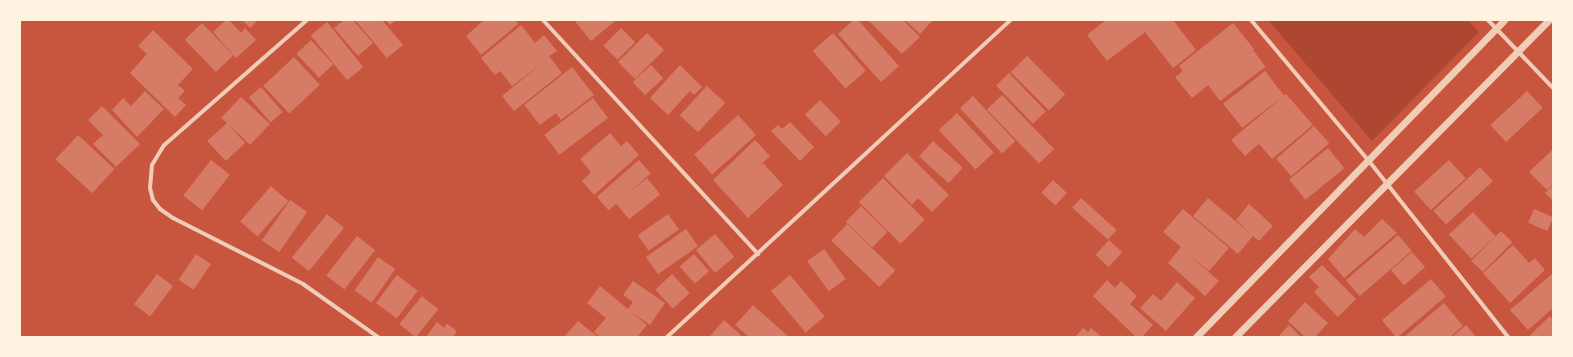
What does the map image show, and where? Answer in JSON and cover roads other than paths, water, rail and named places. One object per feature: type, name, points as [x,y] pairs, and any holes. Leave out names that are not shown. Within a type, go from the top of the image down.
[{"type":"street","points":[[307,20],[184,126],[156,155],[150,175],[150,188],[153,200],[173,218],[303,284],[378,337]]},
{"type":"street","points":[[543,20],[758,254]]},
{"type":"street","points":[[667,337],[1011,20]]},
{"type":"street","points":[[1251,20],[1369,161],[1508,337]]},
{"type":"street","points":[[1488,20],[1553,88]]},
{"type":"street","points":[[1196,337],[1369,161],[1504,20]]},
{"type":"street","points":[[1235,337],[1549,20]]}]
